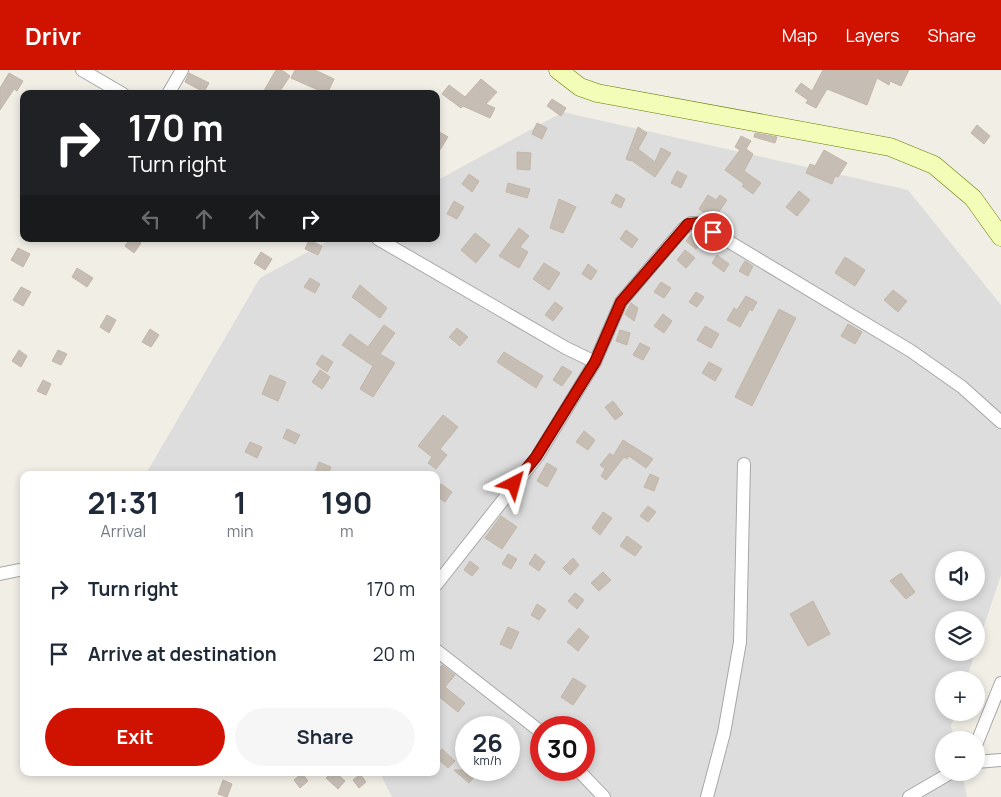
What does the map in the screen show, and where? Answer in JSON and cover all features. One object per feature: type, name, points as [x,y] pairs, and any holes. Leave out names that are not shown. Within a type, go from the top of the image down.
[{"type":"main road","points":[[558,70],[580,87],[597,93],[890,147],[934,165],[973,198],[1001,236]]},
{"type":"street","points":[[82,70],[115,90]]},
{"type":"street","points":[[170,90],[182,70]]},
{"type":"street","points":[[440,580],[536,457],[595,362],[621,302],[683,229],[691,223],[698,223],[911,351],[962,387],[1001,422]]},
{"type":"street","points":[[383,242],[566,348],[595,362]]},
{"type":"street","points":[[707,797],[724,732],[740,642],[744,464]]},
{"type":"street","points":[[0,574],[20,570]]},
{"type":"street","points":[[440,653],[530,723]]},
{"type":"street","points":[[982,731],[1001,683]]},
{"type":"street","points":[[985,761],[1001,760]]},
{"type":"street","points":[[589,781],[604,797]]},
{"type":"street","points":[[908,797],[936,781]]},
{"type":"shaded area","points":[[563,112],[908,190],[1001,305],[1001,575],[985,623],[985,611],[935,611],[935,661],[972,661],[969,671],[935,671],[935,721],[953,721],[952,731],[935,731],[935,781],[964,781],[967,797],[392,797],[382,776],[440,776],[440,471],[148,471],[260,278],[326,242],[440,242],[440,179]]},
{"type":"building","points":[[276,70],[282,70],[290,76],[281,90],[264,90]]},
{"type":"building","points":[[295,70],[315,70],[334,79],[329,90],[318,90],[291,78]]},
{"type":"building","points":[[823,70],[909,70],[901,86],[890,81],[889,85],[877,78],[867,105],[827,89],[816,108],[806,103],[808,100],[795,91],[801,83],[812,91]]},
{"type":"building","points":[[9,73],[23,81],[17,91],[14,89],[0,110],[0,88]]},
{"type":"building","points":[[189,73],[209,83],[205,90],[200,90],[185,82]]},
{"type":"building","points":[[481,79],[497,92],[486,104],[495,108],[490,118],[463,106],[461,108],[442,94],[449,85],[465,97]]},
{"type":"building","points":[[552,99],[566,108],[561,116],[547,106]]},
{"type":"building","points":[[537,123],[547,128],[542,139],[532,134]]},
{"type":"building","points":[[977,125],[990,136],[984,144],[971,133]]},
{"type":"building","points":[[638,127],[647,133],[638,149],[655,162],[661,148],[671,153],[655,177],[631,160],[626,159]]},
{"type":"building","points":[[440,132],[448,137],[440,150]]},
{"type":"building","points":[[755,133],[777,137],[775,143],[754,137]]},
{"type":"building","points":[[741,136],[751,141],[746,149],[753,154],[744,171],[761,183],[753,194],[742,186],[744,184],[725,170],[740,150],[735,147]]},
{"type":"building","points":[[824,150],[847,163],[838,177],[835,176],[832,184],[806,173],[810,164],[815,166]]},
{"type":"building","points":[[517,152],[531,153],[530,170],[517,169]]},
{"type":"building","points":[[677,171],[687,176],[681,188],[671,183]]},
{"type":"building","points":[[469,174],[479,181],[472,192],[462,184]]},
{"type":"building","points":[[508,183],[530,189],[527,198],[506,192]]},
{"type":"building","points":[[799,191],[810,200],[797,216],[786,207]]},
{"type":"building","points":[[616,194],[625,199],[621,208],[611,203]]},
{"type":"building","points":[[708,195],[716,200],[720,195],[727,200],[712,222],[704,217],[706,214],[699,209]]},
{"type":"building","points":[[559,199],[576,207],[563,233],[550,228]]},
{"type":"building","points":[[454,201],[464,207],[457,219],[447,214]]},
{"type":"building","points":[[519,228],[529,236],[520,247],[528,252],[519,268],[499,256]]},
{"type":"building","points":[[626,230],[638,239],[632,248],[620,239]]},
{"type":"building","points":[[694,231],[705,237],[696,249],[686,241]]},
{"type":"building","points":[[475,233],[490,245],[476,263],[461,250]]},
{"type":"building","points":[[128,242],[141,243],[134,253],[125,246]]},
{"type":"building","points":[[308,242],[322,246],[318,255],[305,249]]},
{"type":"building","points":[[18,248],[30,254],[23,267],[11,260]]},
{"type":"building","points":[[685,250],[695,258],[686,268],[677,260]]},
{"type":"building","points":[[261,252],[272,259],[265,270],[254,263]]},
{"type":"building","points":[[717,255],[729,264],[724,272],[712,263]]},
{"type":"building","points":[[845,257],[865,270],[855,286],[835,273]]},
{"type":"building","points":[[745,261],[753,266],[748,276],[739,271]]},
{"type":"building","points":[[544,263],[560,273],[549,290],[533,279]]},
{"type":"building","points":[[588,264],[597,271],[591,280],[582,274]]},
{"type":"building","points":[[77,268],[93,278],[87,287],[72,277]]},
{"type":"building","points":[[310,278],[320,284],[315,293],[304,287]]},
{"type":"building","points":[[661,282],[671,288],[664,298],[654,292]]},
{"type":"building","points":[[360,285],[387,308],[380,318],[352,297]]},
{"type":"building","points":[[21,287],[31,292],[23,306],[13,300]]},
{"type":"building","points":[[893,290],[907,301],[898,312],[884,300]]},
{"type":"building","points":[[696,292],[704,297],[697,307],[689,302]]},
{"type":"building","points":[[746,296],[757,302],[752,311],[750,309],[740,327],[727,320],[734,308],[737,310]]},
{"type":"building","points":[[555,302],[563,308],[553,321],[545,315]]},
{"type":"building","points":[[631,303],[638,308],[634,321],[625,314]]},
{"type":"building","points":[[779,309],[796,318],[752,406],[735,397]]},
{"type":"building","points":[[663,314],[672,321],[664,333],[654,326]]},
{"type":"building","points":[[107,315],[116,320],[109,333],[100,327]]},
{"type":"building","points":[[848,324],[862,332],[855,344],[841,336]]},
{"type":"building","points":[[384,325],[395,333],[380,354],[395,363],[373,397],[360,389],[373,366],[342,345],[350,334],[368,347]]},
{"type":"building","points":[[705,326],[719,334],[711,348],[697,340]]},
{"type":"building","points":[[457,328],[468,337],[460,346],[449,337]]},
{"type":"building","points":[[150,329],[159,335],[151,347],[142,342]]},
{"type":"building","points":[[620,330],[630,333],[627,345],[616,341]]},
{"type":"building","points":[[640,343],[650,348],[643,360],[633,355]]},
{"type":"building","points":[[19,350],[27,356],[21,367],[12,361]]},
{"type":"building","points":[[58,350],[67,354],[61,365],[52,361]]},
{"type":"building","points":[[504,352],[543,376],[536,388],[497,362]]},
{"type":"building","points":[[322,355],[333,362],[327,372],[316,364]]},
{"type":"building","points":[[709,362],[722,369],[715,381],[702,373]]},
{"type":"building","points":[[562,366],[572,372],[562,386],[553,380]]},
{"type":"building","points":[[320,370],[330,377],[322,389],[312,382]]},
{"type":"building","points":[[270,375],[286,382],[278,401],[262,394]]},
{"type":"building","points":[[43,380],[51,384],[46,395],[37,391]]},
{"type":"building","points":[[613,401],[623,414],[615,420],[605,407]]},
{"type":"building","points":[[443,415],[458,427],[440,449],[447,455],[436,469],[428,463],[432,457],[418,446]]},
{"type":"building","points":[[287,429],[300,435],[295,444],[283,438]]},
{"type":"building","points":[[584,431],[595,440],[588,450],[576,442]]},
{"type":"building","points":[[623,440],[653,459],[646,468],[629,456],[627,459],[624,457],[606,480],[601,476],[605,469],[600,465],[610,453],[613,456]]},
{"type":"building","points":[[250,442],[262,447],[257,458],[245,452]]},
{"type":"building","points":[[319,462],[331,467],[330,471],[316,471]]},
{"type":"building","points":[[547,463],[557,469],[547,487],[537,481]]},
{"type":"building","points":[[650,474],[659,478],[654,491],[644,487]]},
{"type":"building","points":[[441,484],[452,492],[445,502],[440,499]]},
{"type":"building","points":[[648,506],[656,512],[648,522],[640,516]]},
{"type":"building","points":[[603,512],[612,518],[600,535],[592,528]]},
{"type":"building","points":[[501,516],[517,527],[502,549],[485,538]]},
{"type":"building","points":[[627,536],[642,547],[635,556],[620,546]]},
{"type":"building","points":[[508,554],[517,559],[511,569],[502,564]]},
{"type":"building","points":[[535,554],[545,562],[539,571],[529,564]]},
{"type":"building","points":[[573,558],[579,565],[570,575],[563,568]]},
{"type":"building","points":[[470,561],[479,568],[472,576],[464,570]]},
{"type":"building","points":[[603,572],[611,580],[599,591],[591,583]]},
{"type":"building","points":[[901,573],[915,592],[906,599],[890,581]]},
{"type":"building","points":[[575,593],[584,600],[577,609],[568,601]]},
{"type":"building","points":[[813,601],[830,634],[808,646],[790,614]]},
{"type":"building","points":[[537,604],[546,610],[539,620],[531,615]]},
{"type":"building","points":[[508,627],[519,632],[511,649],[500,644]]},
{"type":"building","points":[[579,628],[589,637],[578,651],[567,642]]},
{"type":"building","points":[[442,665],[455,675],[445,687],[465,703],[458,712],[440,698],[440,668]]},
{"type":"building","points":[[573,678],[586,686],[573,705],[561,697]]},
{"type":"building","points":[[442,749],[455,761],[448,768],[440,761],[440,752]]},
{"type":"building","points":[[299,776],[304,776],[308,781],[300,788],[294,780]]},
{"type":"building","points":[[328,776],[339,776],[345,781],[338,789],[326,778]]},
{"type":"building","points":[[358,776],[362,776],[366,782],[359,788],[353,780]]},
{"type":"building","points":[[223,780],[232,784],[227,797],[218,794]]},
{"type":"route","points":[[514,484],[536,457],[595,362],[621,302],[688,224],[698,223],[713,232]]}]
